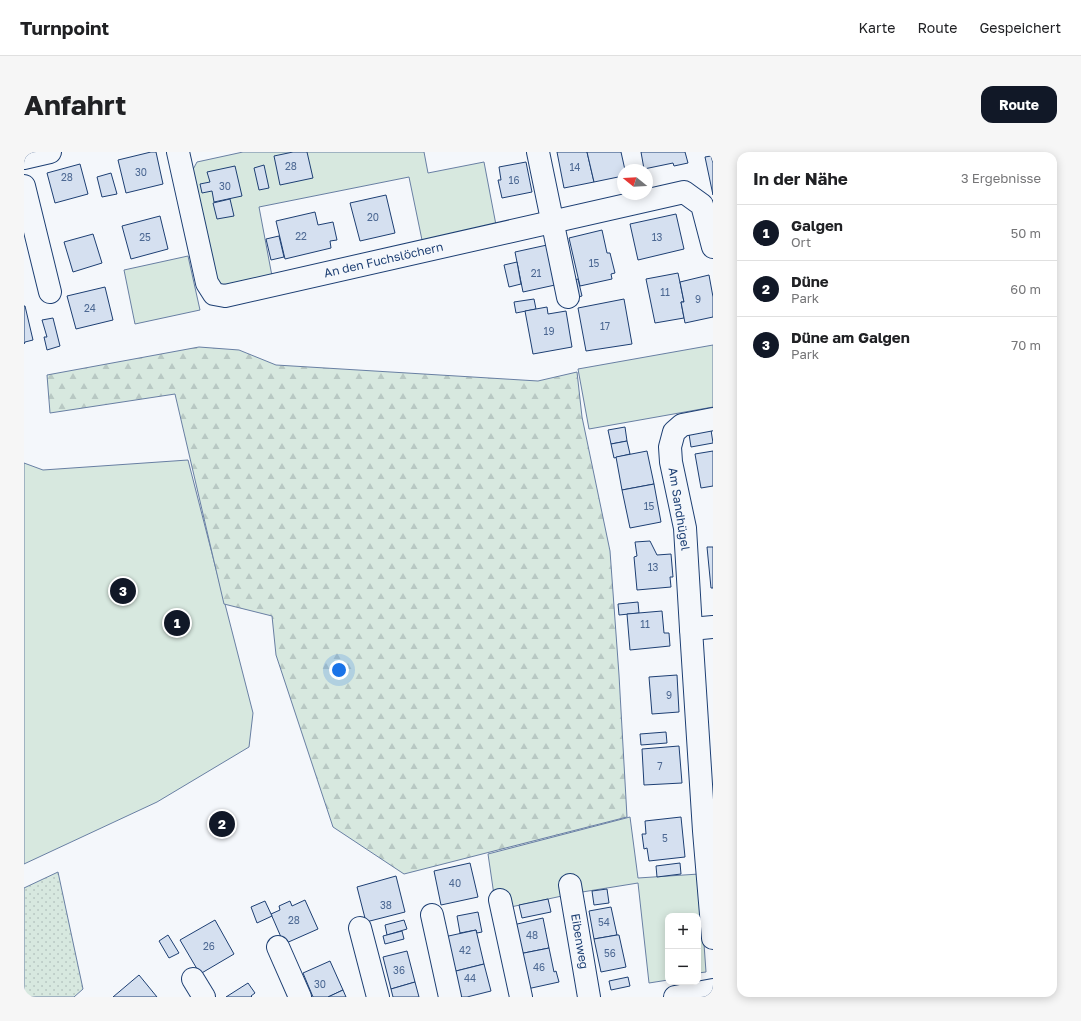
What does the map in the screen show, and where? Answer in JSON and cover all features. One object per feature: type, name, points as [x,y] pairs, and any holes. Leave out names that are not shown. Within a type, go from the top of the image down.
[{"type":"street","points":[[24,158],[50,152]]},
{"type":"street","points":[[538,152],[568,297]]},
{"type":"street","name":"An den Fuchslöchern","points":[[183,153],[207,283],[214,294],[224,296],[684,192],[702,205],[713,247]]},
{"type":"street","points":[[24,186],[50,292]]},
{"type":"street","name":"Am Sandhügel","points":[[713,419],[682,424],[674,432],[670,447],[671,462],[685,528],[691,629],[708,830],[713,938]]},
{"type":"street","points":[[691,629],[713,627]]},
{"type":"street","name":"Eibenweg","points":[[570,885],[589,997]]},
{"type":"street","points":[[500,900],[521,997]]},
{"type":"street","points":[[432,915],[450,997]]},
{"type":"street","points":[[360,928],[378,997]]},
{"type":"street","points":[[278,947],[300,997]]},
{"type":"street","points":[[193,979],[204,997]]},
{"type":"street","points":[[675,997],[713,990]]},
{"type":"green space","points":[[243,152],[424,152],[428,173],[484,162],[496,225],[422,240],[409,177],[259,207],[272,276],[225,287],[213,277],[189,177],[197,162]]},
{"type":"green space","points":[[188,256],[200,310],[135,324],[124,270]]},
{"type":"green space","points":[[713,345],[713,407],[589,429],[578,369]]},
{"type":"green space","points":[[199,347],[239,350],[276,365],[538,381],[577,372],[582,417],[610,551],[627,817],[404,874],[333,827],[276,655],[272,616],[224,604],[175,394],[50,413],[47,375]]},
{"type":"green space","points":[[188,460],[253,713],[249,747],[157,802],[24,864],[24,463],[43,470]]},
{"type":"green space","points":[[630,817],[638,878],[699,874],[706,972],[701,973],[701,913],[665,913],[665,980],[649,983],[638,883],[576,893],[506,908],[494,895],[488,854]]},
{"type":"green space","points":[[58,872],[83,989],[74,997],[24,997],[24,888]]},
{"type":"building","points":[[156,152],[163,184],[126,193],[118,160]]},
{"type":"building","points":[[293,152],[307,152],[313,178],[280,185],[274,156]]},
{"type":"building","points":[[557,152],[587,152],[594,182],[564,188]]},
{"type":"building","points":[[587,152],[621,152],[624,164],[617,164],[617,177],[594,182]]},
{"type":"building","points":[[641,152],[685,152],[688,163],[674,166],[673,163],[653,167],[653,164],[643,164]]},
{"type":"building","points":[[711,156],[713,163],[713,195],[705,157]]},
{"type":"building","points":[[526,162],[532,192],[502,198],[498,180],[501,180],[499,167]]},
{"type":"building","points":[[80,164],[88,194],[55,203],[47,173]]},
{"type":"building","points":[[264,165],[269,188],[259,190],[254,168]]},
{"type":"building","points":[[235,166],[242,196],[214,202],[212,191],[202,193],[200,184],[210,182],[207,172]]},
{"type":"building","points":[[111,173],[117,194],[102,197],[97,177]]},
{"type":"building","points":[[386,195],[395,233],[360,241],[350,203]]},
{"type":"building","points":[[230,199],[234,216],[217,219],[213,203]]},
{"type":"building","points":[[315,212],[318,225],[333,222],[337,240],[330,241],[331,248],[285,259],[276,221]]},
{"type":"building","points":[[676,214],[684,249],[638,260],[630,224]]},
{"type":"building","points":[[160,216],[168,249],[131,259],[122,226]]},
{"type":"building","points":[[602,230],[607,253],[610,253],[615,273],[611,274],[612,279],[580,286],[569,238]]},
{"type":"building","points":[[93,234],[102,263],[73,272],[64,242]]},
{"type":"building","points":[[279,236],[284,257],[271,260],[266,239]]},
{"type":"building","points":[[547,245],[555,285],[523,292],[515,252]]},
{"type":"building","points":[[517,262],[521,284],[509,287],[504,265]]},
{"type":"building","points":[[678,273],[684,302],[681,302],[684,318],[655,323],[646,279]]},
{"type":"building","points":[[709,275],[713,297],[713,317],[685,323],[681,302],[684,302],[680,282]]},
{"type":"building","points":[[578,279],[582,296],[574,298],[570,281]]},
{"type":"building","points":[[105,287],[113,320],[76,329],[67,296]]},
{"type":"building","points":[[534,299],[536,309],[516,313],[514,302]]},
{"type":"building","points":[[624,299],[632,344],[586,351],[578,308]]},
{"type":"building","points":[[24,306],[33,340],[25,342],[24,344]]},
{"type":"building","points":[[547,307],[548,314],[566,311],[572,347],[533,354],[525,311]]},
{"type":"building","points":[[53,318],[60,346],[47,350],[44,337],[47,337],[42,320]]},
{"type":"building","points":[[625,427],[627,441],[611,444],[608,430]]},
{"type":"building","points":[[711,430],[713,443],[691,447],[689,434]]},
{"type":"building","points":[[627,441],[630,454],[614,458],[611,444]]},
{"type":"building","points":[[647,451],[654,484],[622,490],[616,457]]},
{"type":"building","points":[[713,451],[713,486],[701,488],[695,454]]},
{"type":"building","points":[[654,484],[661,522],[630,528],[622,490]]},
{"type":"building","points":[[650,541],[657,555],[671,554],[673,577],[670,577],[671,587],[637,590],[634,557],[637,556],[635,542]]},
{"type":"building","points":[[707,547],[713,547],[713,588],[711,588]]},
{"type":"building","points":[[638,602],[639,613],[619,615],[618,604]]},
{"type":"building","points":[[662,611],[664,633],[669,633],[670,646],[630,650],[627,614]]},
{"type":"building","points":[[677,675],[679,712],[652,714],[649,677]]},
{"type":"building","points":[[666,732],[667,743],[641,745],[640,734]]},
{"type":"building","points":[[679,746],[682,783],[644,785],[642,749]]},
{"type":"building","points":[[681,817],[685,857],[649,861],[647,848],[644,849],[642,834],[646,834],[645,821]]},
{"type":"building","points":[[470,863],[478,897],[441,905],[434,871]]},
{"type":"building","points":[[680,863],[681,874],[657,877],[656,866]]},
{"type":"building","points":[[396,876],[405,912],[366,922],[357,887]]},
{"type":"building","points":[[607,889],[609,903],[594,905],[592,891]]},
{"type":"building","points":[[548,899],[551,912],[522,918],[519,905]]},
{"type":"building","points":[[305,900],[318,929],[284,944],[271,914],[280,910],[279,906],[290,901],[292,906]]},
{"type":"building","points":[[265,901],[272,916],[257,923],[251,907]]},
{"type":"building","points":[[611,907],[617,935],[594,939],[589,911]]},
{"type":"building","points":[[478,912],[482,932],[477,933],[476,930],[460,933],[457,916]]},
{"type":"building","points":[[543,918],[549,948],[519,954],[513,925]]},
{"type":"building","points":[[215,920],[234,954],[200,974],[180,940]]},
{"type":"building","points":[[404,920],[407,929],[387,935],[385,925]]},
{"type":"building","points":[[476,930],[484,964],[452,972],[444,937]]},
{"type":"building","points":[[402,931],[404,939],[385,944],[383,936]]},
{"type":"building","points":[[168,935],[179,953],[169,958],[159,941]]},
{"type":"building","points":[[619,935],[626,967],[601,972],[594,939]]},
{"type":"building","points":[[549,948],[554,972],[556,971],[559,982],[527,989],[519,954]]},
{"type":"building","points":[[407,951],[415,982],[391,989],[383,957]]},
{"type":"building","points":[[330,961],[343,990],[328,997],[313,997],[303,973]]},
{"type":"building","points":[[484,964],[491,991],[467,997],[458,997],[452,972]]},
{"type":"building","points":[[139,975],[157,997],[113,997]]},
{"type":"building","points":[[628,977],[630,986],[611,990],[609,981]]},
{"type":"building","points":[[415,982],[419,997],[393,997],[391,989]]},
{"type":"building","points":[[248,983],[255,993],[251,996],[252,997],[226,997]]},
{"type":"building","points":[[343,990],[346,997],[328,997]]},
{"type":"place","name":"Düne am Galgen","points":[[123,591]]},
{"type":"place","name":"Galgen","points":[[177,623]]},
{"type":"place","name":"Düne","points":[[222,824]]}]
